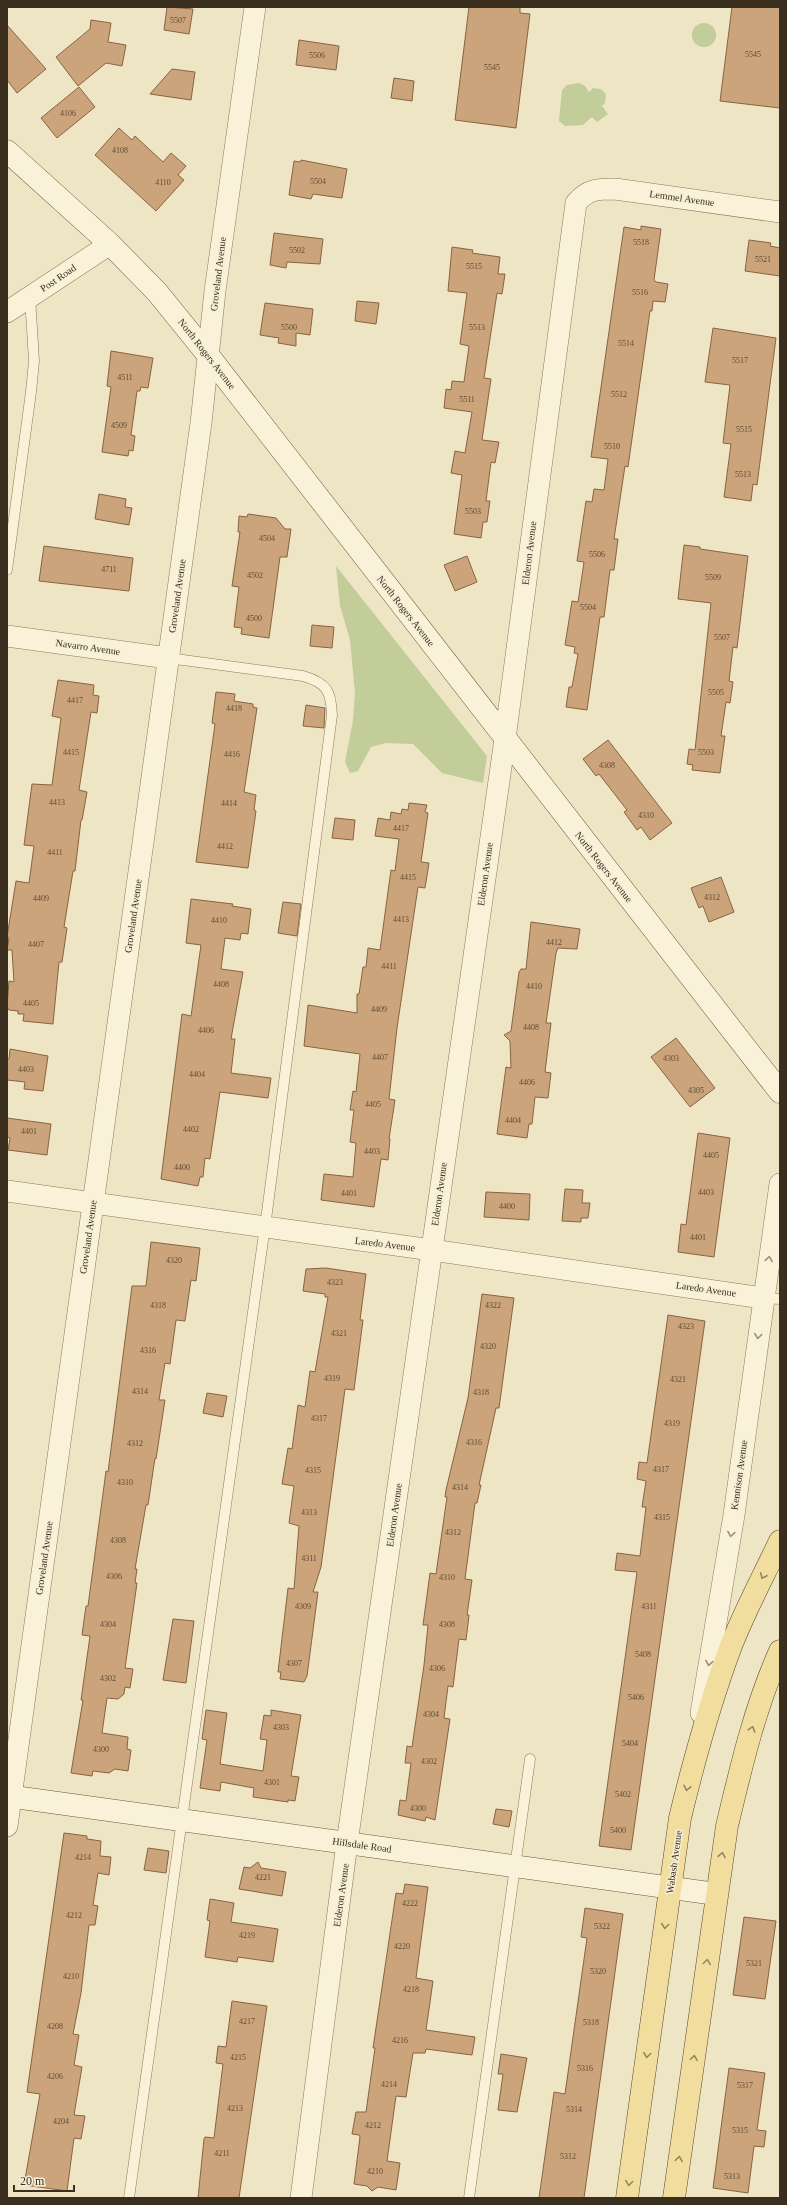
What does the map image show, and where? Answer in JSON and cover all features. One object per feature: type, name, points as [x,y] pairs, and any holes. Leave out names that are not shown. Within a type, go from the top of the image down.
[{"type":"main road","name":"Wabash Avenue","points":[[627,2198],[680,1818],[693,1765],[712,1699],[732,1644],[780,1541]]},
{"type":"main road","points":[[674,2198],[716,1894],[727,1826],[739,1772],[758,1710],[780,1651]]},
{"type":"street","name":"Groveland Avenue","points":[[7,1826],[9,1796],[168,658],[215,291],[255,7]]},
{"type":"street","name":"North Rogers Avenue","points":[[7,151],[110,244],[157,292],[208,355],[780,1092]]},
{"type":"street","name":"Lemmel Avenue","points":[[585,194],[599,189],[615,189],[780,212]]},
{"type":"street","name":"Elderon Avenue","points":[[301,2198],[347,1843],[505,739],[573,218],[576,203],[585,194]]},
{"type":"street","name":"Post Road","points":[[7,312],[110,244]]},
{"type":"street","name":"Navarro Avenue","points":[[7,636],[168,658]]},
{"type":"street","name":"Kennison Avenue","points":[[693,1765],[771,1299],[780,1184]]},
{"type":"street","name":"Laredo Avenue","points":[[7,1191],[771,1299]]},
{"type":"street","name":"Hillsdale Road","points":[[9,1796],[716,1894]]},
{"type":"lane","points":[[7,570],[34,361],[30,297]]},
{"type":"lane","points":[[129,2198],[265,1228],[332,715],[332,700],[327,689],[318,680],[303,676],[168,658]]},
{"type":"lane","points":[[469,2198],[530,1759]]},
{"type":"green space","points":[[704,23],[712,27],[716,35],[712,43],[704,47],[696,43],[692,35],[696,27]]},
{"type":"green space","points":[[579,83],[585,86],[589,92],[593,88],[601,89],[606,94],[605,103],[602,106],[608,114],[597,122],[592,117],[583,125],[565,126],[559,121],[562,90],[567,85]]},
{"type":"green space","points":[[336,566],[487,756],[483,783],[442,773],[413,744],[386,743],[371,747],[358,771],[350,773],[345,762],[353,720],[355,693],[350,640],[340,606]]},
{"type":"building","points":[[167,7],[193,9],[189,34],[164,30]]},
{"type":"building","points":[[469,7],[520,7],[520,13],[530,14],[516,128],[455,120]]},
{"type":"building","points":[[732,7],[780,7],[780,108],[720,101]]},
{"type":"building","points":[[91,20],[111,23],[108,42],[126,45],[122,66],[106,63],[78,86],[56,57],[90,29]]},
{"type":"building","points":[[7,25],[46,69],[17,93],[7,80]]},
{"type":"building","points":[[299,40],[339,46],[336,70],[296,65]]},
{"type":"building","points":[[172,69],[195,72],[191,100],[150,94]]},
{"type":"building","points":[[394,78],[414,81],[412,101],[391,98]]},
{"type":"building","points":[[79,87],[95,107],[57,138],[41,118]]},
{"type":"building","points":[[119,128],[132,140],[135,136],[163,162],[171,153],[186,166],[178,175],[184,180],[156,211],[95,155]]},
{"type":"building","points":[[301,160],[347,169],[342,198],[313,194],[311,199],[289,195],[294,161],[300,162]]},
{"type":"building","points":[[641,226],[661,229],[654,280],[656,282],[668,284],[665,302],[653,301],[652,311],[650,311],[628,467],[625,466],[614,539],[618,539],[614,570],[610,570],[604,617],[600,617],[587,710],[566,707],[569,687],[572,687],[578,654],[574,653],[575,647],[565,645],[572,601],[578,602],[584,562],[577,561],[586,501],[592,502],[594,489],[604,490],[608,459],[591,457],[624,227],[641,230]]},
{"type":"building","points":[[274,233],[323,239],[320,264],[287,262],[286,268],[270,265]]},
{"type":"building","points":[[749,240],[771,243],[770,246],[780,248],[780,276],[745,271]]},
{"type":"building","points":[[452,247],[473,250],[472,253],[500,257],[498,274],[505,274],[502,294],[497,293],[484,378],[491,379],[482,440],[499,442],[495,463],[491,462],[486,501],[490,501],[487,522],[483,522],[481,538],[454,534],[462,475],[451,473],[455,451],[465,453],[472,412],[444,408],[446,389],[451,390],[452,381],[464,382],[469,346],[460,344],[467,293],[448,291]]},
{"type":"building","points":[[357,301],[379,303],[376,324],[355,321]]},
{"type":"building","points":[[265,303],[313,309],[310,335],[296,333],[296,346],[278,343],[279,338],[260,335]]},
{"type":"building","points":[[713,328],[776,338],[757,485],[753,484],[751,501],[724,497],[731,444],[723,443],[730,385],[705,382]]},
{"type":"building","points":[[111,351],[153,358],[148,388],[141,387],[140,391],[137,391],[131,435],[135,436],[133,451],[129,450],[128,456],[102,452],[111,387],[107,386]]},
{"type":"building","points":[[99,494],[126,499],[125,507],[132,508],[129,525],[95,519]]},
{"type":"building","points":[[248,514],[276,518],[285,529],[291,529],[287,557],[280,557],[269,638],[241,634],[242,628],[234,627],[239,587],[232,586],[240,532],[238,532],[239,516],[247,517]]},
{"type":"building","points":[[684,545],[700,547],[700,549],[748,556],[737,648],[733,647],[729,681],[733,682],[730,703],[726,702],[721,736],[725,736],[720,773],[692,770],[693,765],[687,764],[689,749],[695,750],[711,603],[678,599]]},
{"type":"building","points":[[44,546],[133,558],[129,591],[39,581]]},
{"type":"building","points":[[467,556],[477,582],[455,591],[444,565]]},
{"type":"building","points":[[312,625],[334,627],[332,648],[310,646]]},
{"type":"building","points":[[58,680],[94,685],[93,695],[99,696],[97,713],[91,712],[79,790],[87,792],[81,820],[75,871],[73,871],[64,927],[67,928],[62,962],[59,962],[53,1024],[23,1021],[24,1014],[18,1014],[18,1011],[9,1010],[7,1007],[9,981],[14,982],[12,950],[7,950],[9,938],[7,937],[16,881],[29,883],[34,846],[24,845],[32,784],[52,785],[61,718],[52,716]]},
{"type":"building","points":[[216,692],[235,694],[234,701],[253,704],[253,707],[257,708],[244,792],[256,795],[254,810],[256,811],[248,868],[196,862],[215,724],[212,723]]},
{"type":"building","points":[[306,705],[325,708],[324,728],[303,726]]},
{"type":"building","points":[[608,740],[672,823],[650,840],[641,827],[637,830],[624,812],[627,810],[599,774],[596,776],[583,759]]},
{"type":"building","points":[[409,803],[427,805],[425,812],[428,813],[421,862],[429,863],[425,888],[418,887],[397,1028],[389,1099],[395,1100],[389,1139],[388,1160],[381,1159],[374,1207],[321,1200],[324,1174],[353,1177],[356,1143],[350,1142],[354,1110],[350,1110],[353,1091],[356,1092],[360,1054],[304,1046],[308,1005],[357,1013],[357,994],[359,994],[363,967],[366,967],[368,948],[380,950],[391,870],[395,871],[399,839],[375,836],[378,818],[390,820],[391,812],[401,814],[402,809],[408,810]]},
{"type":"building","points":[[335,818],[355,820],[353,840],[332,838]]},
{"type":"building","points":[[721,877],[734,912],[709,922],[703,906],[699,908],[691,888]]},
{"type":"building","points":[[191,899],[233,904],[232,906],[251,909],[248,934],[241,933],[240,940],[225,938],[221,969],[243,972],[231,1039],[235,1039],[231,1073],[271,1078],[268,1098],[220,1092],[210,1159],[205,1158],[203,1177],[200,1177],[198,1186],[161,1179],[182,1014],[191,1016],[201,945],[186,943]]},
{"type":"building","points":[[283,902],[301,904],[297,936],[278,933]]},
{"type":"building","points":[[531,922],[580,929],[577,949],[558,948],[556,953],[546,1023],[551,1023],[545,1072],[551,1073],[548,1098],[535,1097],[532,1124],[529,1124],[527,1138],[497,1134],[506,1067],[511,1068],[510,1041],[504,1035],[511,1031],[519,972],[521,969],[526,969]]},
{"type":"building","points":[[676,1038],[715,1088],[690,1107],[651,1057]]},
{"type":"building","points":[[10,1049],[48,1056],[43,1091],[24,1089],[25,1082],[7,1080],[7,1059],[9,1059]]},
{"type":"building","points":[[7,1118],[51,1124],[47,1155],[8,1150],[10,1138],[7,1137]]},
{"type":"building","points":[[698,1133],[730,1138],[714,1257],[678,1252],[681,1224],[686,1225]]},
{"type":"building","points":[[565,1189],[583,1190],[582,1203],[590,1203],[588,1218],[581,1218],[581,1222],[562,1221]]},
{"type":"building","points":[[486,1192],[530,1194],[529,1220],[484,1217]]},
{"type":"building","points":[[151,1242],[200,1248],[196,1281],[191,1280],[185,1321],[176,1320],[170,1364],[165,1363],[159,1400],[165,1400],[148,1505],[146,1505],[135,1569],[137,1569],[135,1583],[137,1583],[125,1668],[133,1669],[130,1688],[125,1687],[124,1694],[118,1699],[107,1698],[102,1733],[128,1737],[127,1749],[131,1750],[128,1771],[115,1769],[109,1773],[93,1771],[92,1776],[71,1773],[83,1700],[81,1700],[90,1636],[82,1635],[86,1606],[88,1606],[106,1471],[108,1472],[132,1286],[146,1286]]},
{"type":"building","points":[[326,1268],[366,1274],[360,1320],[363,1320],[354,1390],[345,1389],[321,1567],[313,1592],[318,1592],[307,1676],[304,1682],[280,1679],[281,1672],[278,1672],[288,1588],[294,1589],[299,1526],[289,1523],[294,1486],[282,1484],[288,1448],[292,1449],[298,1405],[305,1407],[310,1371],[315,1372],[328,1297],[325,1297],[325,1294],[303,1291],[306,1269]]},
{"type":"building","points":[[482,1294],[514,1298],[499,1408],[496,1408],[479,1485],[481,1485],[477,1503],[475,1503],[465,1579],[472,1580],[467,1615],[469,1615],[466,1640],[459,1639],[453,1687],[448,1686],[444,1718],[450,1719],[435,1820],[426,1817],[425,1821],[398,1815],[400,1800],[406,1801],[411,1763],[405,1763],[407,1746],[412,1747],[424,1665],[428,1625],[423,1625],[430,1573],[436,1574],[447,1497],[445,1497],[446,1490],[468,1398]]},
{"type":"building","points":[[668,1315],[705,1321],[631,1850],[599,1846],[637,1572],[615,1570],[617,1553],[640,1556],[646,1507],[642,1507],[646,1481],[637,1479],[639,1462],[647,1463]]},
{"type":"building","points":[[207,1393],[227,1396],[223,1417],[203,1413]]},
{"type":"building","points":[[173,1619],[194,1621],[186,1683],[163,1680]]},
{"type":"building","points":[[206,1710],[227,1713],[220,1764],[263,1771],[267,1740],[260,1739],[264,1715],[271,1716],[271,1710],[301,1715],[291,1776],[299,1777],[295,1801],[288,1800],[288,1802],[253,1797],[254,1788],[221,1782],[220,1791],[200,1788],[207,1740],[202,1739]]},
{"type":"building","points":[[496,1809],[512,1811],[509,1827],[493,1824]]},
{"type":"building","points":[[64,1833],[87,1836],[87,1839],[101,1841],[100,1856],[111,1857],[109,1875],[98,1873],[93,1905],[98,1906],[95,1925],[89,1925],[81,1993],[73,2034],[79,2035],[74,2065],[82,2067],[74,2115],[85,2116],[81,2139],[74,2138],[67,2191],[24,2185],[40,2094],[27,2092]]},
{"type":"building","points":[[148,1848],[169,1851],[166,1873],[144,1870]]},
{"type":"building","points":[[258,1862],[261,1868],[286,1872],[282,1896],[239,1889],[244,1867],[250,1868]]},
{"type":"building","points":[[405,1884],[428,1887],[416,1978],[433,1981],[426,2030],[475,2037],[472,2055],[426,2049],[425,2053],[413,2053],[406,2097],[396,2096],[387,2161],[400,2163],[396,2190],[378,2187],[372,2191],[367,2186],[354,2184],[360,2137],[359,2135],[352,2134],[356,2112],[366,2112],[375,2048],[373,2048],[396,1893],[403,1894]]},
{"type":"building","points":[[210,1899],[234,1903],[231,1922],[278,1929],[273,1962],[238,1957],[237,1962],[205,1957],[210,1921],[207,1920]]},
{"type":"building","points":[[585,1908],[623,1914],[584,2198],[539,2198],[554,2092],[565,2094],[587,1938],[581,1937]]},
{"type":"building","points":[[744,1917],[776,1921],[765,1999],[733,1995]]},
{"type":"building","points":[[232,2001],[267,2006],[239,2198],[198,2198],[204,2139],[205,2137],[214,2138],[223,2064],[216,2063],[218,2046],[226,2047]]},
{"type":"building","points":[[501,2054],[527,2058],[517,2112],[498,2110],[503,2074],[498,2074]]},
{"type":"building","points":[[729,2068],[765,2073],[757,2130],[766,2131],[764,2147],[754,2146],[748,2193],[713,2188]]}]
